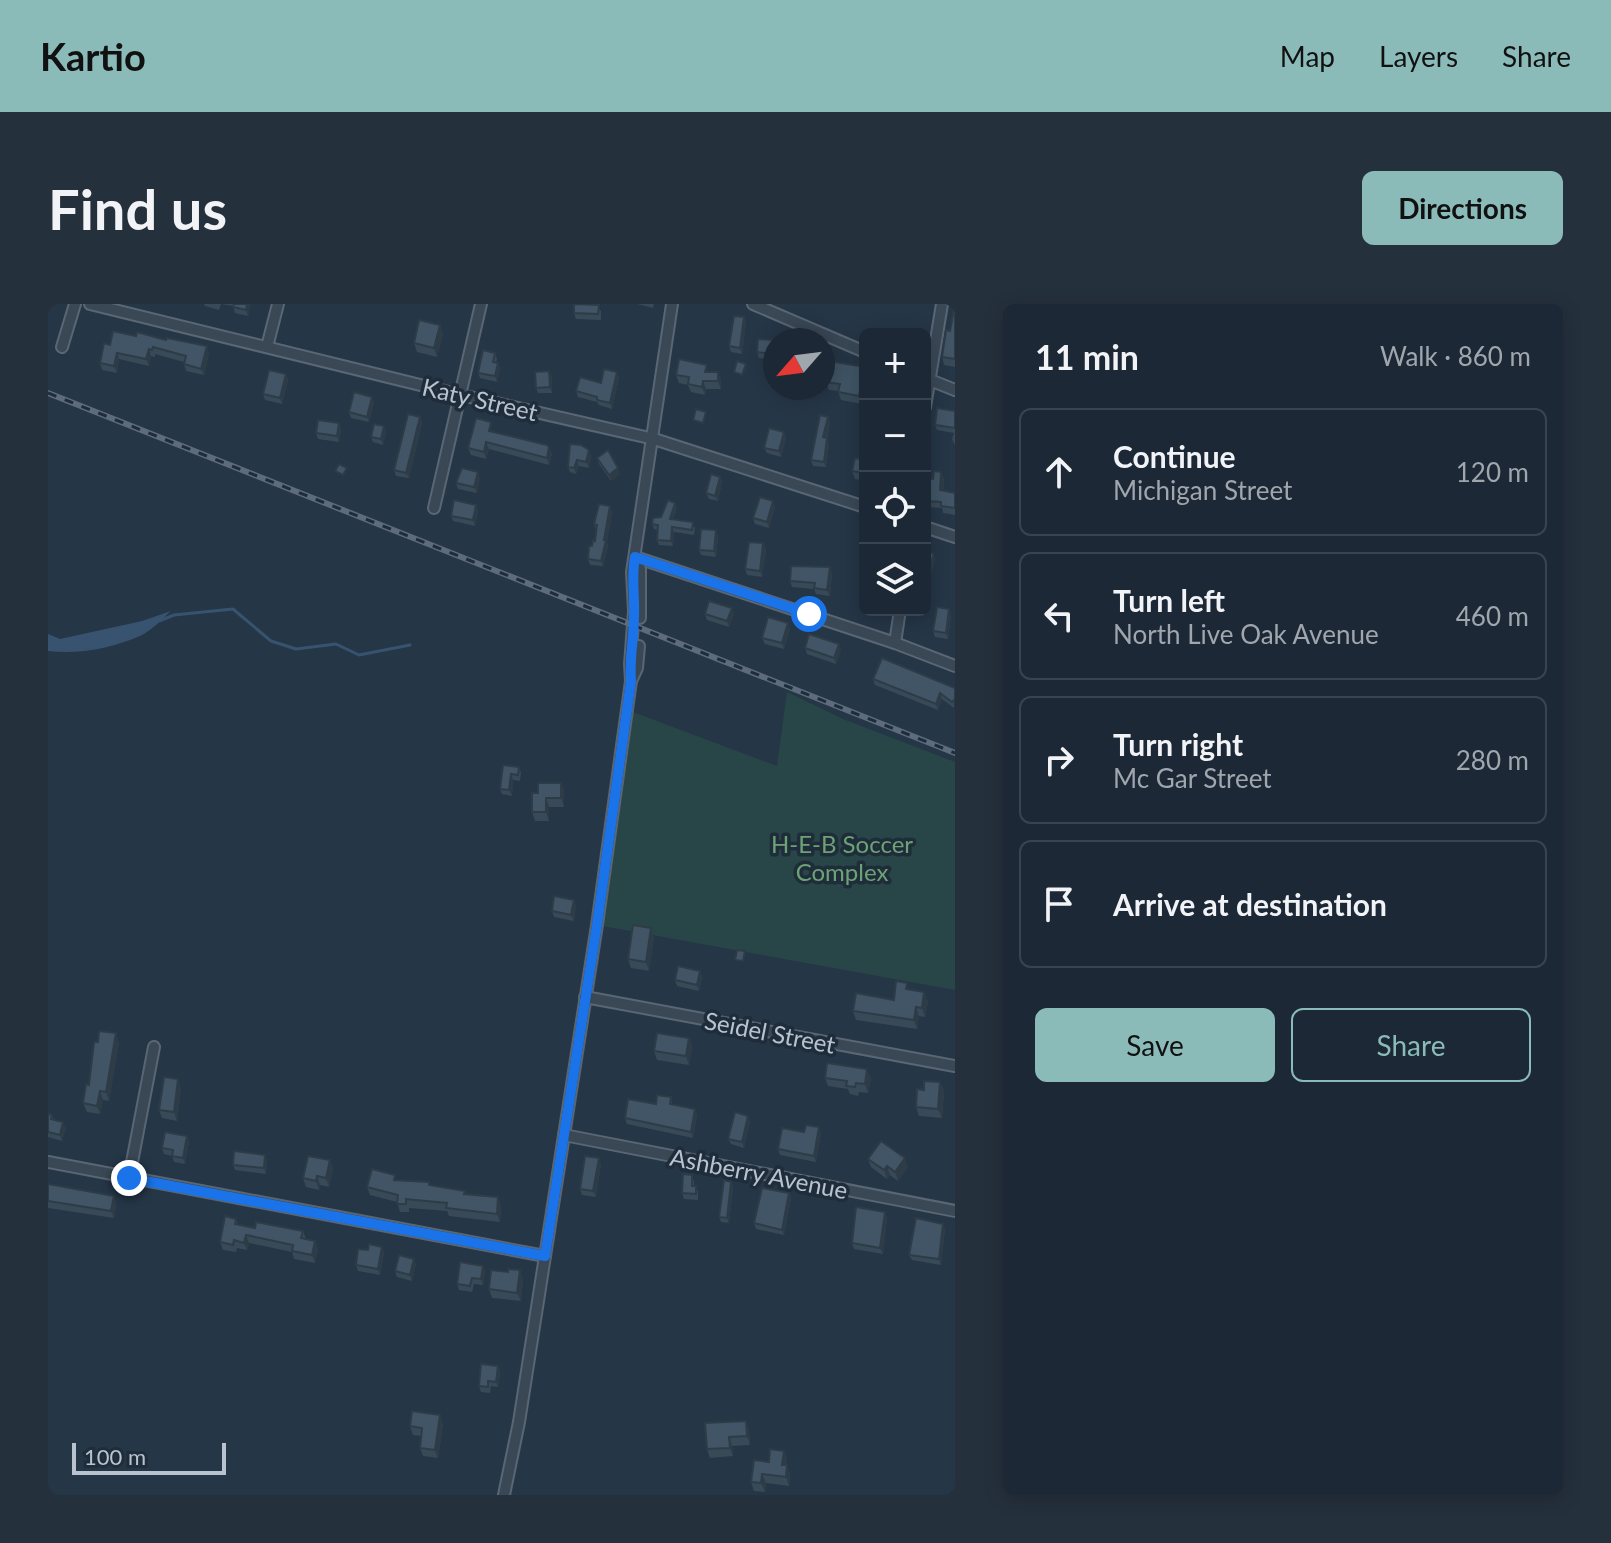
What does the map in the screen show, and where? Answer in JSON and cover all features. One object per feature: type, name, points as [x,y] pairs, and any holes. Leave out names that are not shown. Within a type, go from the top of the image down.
[{"type":"street","points":[[62,347],[75,304]]},
{"type":"street","name":"Katy Street","points":[[90,304],[654,439],[859,505]]},
{"type":"street","points":[[267,347],[278,304]]},
{"type":"street","points":[[434,508],[481,304]]},
{"type":"street","points":[[504,1495],[519,1422],[564,1135],[631,681],[637,668],[641,601],[640,569],[635,557],[672,304]]},
{"type":"street","points":[[753,304],[859,349]]},
{"type":"street","points":[[931,355],[942,304]]},
{"type":"street","points":[[931,380],[955,390]]},
{"type":"street","points":[[931,529],[955,537]]},
{"type":"street","points":[[635,557],[895,643],[955,666]]},
{"type":"street","points":[[895,643],[899,616]]},
{"type":"street","name":"Seidel Street","points":[[585,997],[955,1066]]},
{"type":"street","points":[[129,1178],[154,1047]]},
{"type":"street","name":"Ashberry Avenue","points":[[564,1135],[955,1211]]},
{"type":"street","points":[[48,1162],[545,1256]]},
{"type":"green space","name":"H-E-B Soccer Complex","points":[[787,692],[843,719],[955,762],[955,990],[597,925],[633,712],[777,766]]},
{"type":"water","points":[[171,611],[146,633],[120,644],[84,651],[48,651],[48,634],[60,639],[142,621]]},
{"type":"building","points":[[234,304],[247,304],[246,310],[233,307]]},
{"type":"building","points":[[574,304],[599,305],[598,314],[574,313]]},
{"type":"building","points":[[955,304],[955,359],[942,357],[946,330],[950,331]]},
{"type":"building","points":[[734,316],[744,317],[740,348],[729,346]]},
{"type":"building","points":[[419,320],[440,325],[434,348],[414,343]]},
{"type":"building","points":[[113,331],[136,336],[137,332],[207,346],[201,369],[184,364],[186,356],[153,347],[149,349],[146,359],[117,353],[114,366],[100,363],[104,343],[110,345]]},
{"type":"building","points":[[758,339],[763,339],[763,353],[757,352]]},
{"type":"building","points":[[483,350],[495,353],[493,362],[498,363],[495,376],[478,373]]},
{"type":"building","points":[[679,359],[707,365],[705,372],[718,372],[718,381],[703,381],[702,387],[688,384],[689,377],[676,375]]},
{"type":"building","points":[[737,361],[746,364],[742,375],[734,372]]},
{"type":"building","points":[[835,362],[859,366],[859,396],[838,392],[840,384],[835,383]]},
{"type":"building","points":[[604,369],[617,372],[610,403],[576,391],[580,377],[601,383]]},
{"type":"building","points":[[269,370],[286,374],[280,398],[263,394]]},
{"type":"building","points":[[549,371],[550,387],[536,388],[535,372]]},
{"type":"building","points":[[354,392],[372,397],[367,417],[349,412]]},
{"type":"building","points":[[937,408],[955,411],[955,428],[935,425]]},
{"type":"building","points":[[696,409],[706,412],[703,423],[693,420]]},
{"type":"building","points":[[408,414],[420,417],[406,473],[394,470]]},
{"type":"building","points":[[820,415],[828,417],[823,437],[827,438],[824,462],[811,460]]},
{"type":"building","points":[[476,418],[491,422],[489,431],[547,445],[547,458],[486,442],[484,452],[468,448]]},
{"type":"building","points":[[318,420],[339,423],[337,436],[316,433]]},
{"type":"building","points":[[374,424],[384,426],[381,439],[371,437]]},
{"type":"building","points":[[769,428],[784,432],[779,451],[764,448]]},
{"type":"building","points":[[570,444],[589,450],[586,462],[577,460],[574,468],[568,467]]},
{"type":"building","points":[[608,450],[618,468],[609,475],[597,458]]},
{"type":"building","points":[[855,458],[859,459],[859,472],[852,471]]},
{"type":"building","points":[[339,464],[347,468],[343,475],[335,471]]},
{"type":"building","points":[[462,468],[478,472],[474,487],[456,483]]},
{"type":"building","points":[[934,471],[941,472],[940,490],[955,493],[955,508],[931,501]]},
{"type":"building","points":[[711,474],[720,477],[715,496],[706,493]]},
{"type":"building","points":[[760,497],[773,501],[767,522],[753,518]]},
{"type":"building","points":[[454,500],[476,505],[473,520],[451,516]]},
{"type":"building","points":[[668,500],[675,503],[670,519],[693,522],[692,530],[672,527],[671,541],[657,540],[658,525],[652,524],[653,518],[661,517]]},
{"type":"building","points":[[599,504],[610,506],[601,561],[588,559],[589,546],[595,541],[597,525],[594,524]]},
{"type":"building","points":[[701,529],[716,530],[714,551],[699,550]]},
{"type":"building","points":[[749,542],[763,543],[760,571],[745,569]]},
{"type":"building","points":[[791,566],[830,567],[827,590],[814,588],[815,583],[790,581]]},
{"type":"building","points":[[709,601],[732,608],[727,621],[705,614]]},
{"type":"building","points":[[937,607],[949,609],[946,633],[933,631]]},
{"type":"building","points":[[768,617],[788,623],[782,643],[762,638]]},
{"type":"building","points":[[809,634],[839,644],[834,658],[805,648]]},
{"type":"building","points":[[882,658],[955,688],[955,699],[952,702],[940,693],[936,704],[873,679]]},
{"type":"building","points":[[503,765],[519,767],[518,775],[511,774],[509,790],[500,789]]},
{"type":"building","points":[[538,783],[561,783],[561,798],[546,798],[546,812],[532,812],[532,793],[538,793]]},
{"type":"building","points":[[554,896],[574,900],[571,915],[552,911]]},
{"type":"building","points":[[633,925],[651,928],[646,962],[628,959]]},
{"type":"building","points":[[737,950],[745,951],[743,961],[735,960]]},
{"type":"building","points":[[678,966],[700,971],[697,985],[675,980]]},
{"type":"building","points":[[896,981],[907,983],[906,989],[924,992],[922,1008],[916,1007],[914,1020],[853,1011],[856,993],[894,1000]]},
{"type":"building","points":[[99,1031],[116,1033],[106,1092],[100,1091],[97,1106],[83,1103],[86,1084],[89,1085],[94,1042],[98,1042]]},
{"type":"building","points":[[657,1033],[689,1038],[686,1056],[654,1051]]},
{"type":"building","points":[[827,1063],[867,1069],[865,1084],[846,1086],[847,1081],[825,1078]]},
{"type":"building","points":[[164,1077],[178,1079],[174,1112],[159,1110]]},
{"type":"building","points":[[924,1081],[940,1082],[938,1109],[916,1107],[917,1089],[924,1090]]},
{"type":"building","points":[[657,1095],[671,1097],[670,1104],[695,1109],[691,1132],[625,1118],[628,1099],[656,1104]]},
{"type":"building","points":[[735,1112],[748,1116],[742,1142],[728,1139]]},
{"type":"building","points":[[48,1114],[52,1115],[51,1119],[63,1122],[60,1135],[48,1132]]},
{"type":"building","points":[[806,1125],[819,1127],[814,1156],[778,1149],[782,1128],[804,1132]]},
{"type":"building","points":[[165,1132],[187,1136],[183,1158],[172,1156],[173,1150],[162,1148]]},
{"type":"building","points":[[881,1141],[905,1158],[895,1172],[887,1166],[884,1170],[868,1159]]},
{"type":"building","points":[[234,1151],[265,1155],[264,1168],[233,1165]]},
{"type":"building","points":[[308,1156],[330,1160],[326,1178],[317,1176],[316,1181],[303,1178]]},
{"type":"building","points":[[585,1156],[599,1158],[593,1191],[580,1189]]},
{"type":"building","points":[[372,1169],[395,1175],[394,1180],[429,1182],[429,1185],[465,1191],[464,1194],[498,1197],[497,1214],[446,1208],[447,1203],[406,1199],[406,1204],[397,1204],[398,1195],[367,1187]]},
{"type":"building","points":[[683,1174],[692,1175],[696,1194],[682,1193]]},
{"type":"building","points":[[724,1180],[731,1182],[727,1218],[719,1217]]},
{"type":"building","points":[[48,1184],[114,1196],[111,1211],[48,1201]]},
{"type":"building","points":[[762,1188],[789,1193],[782,1230],[754,1223]]},
{"type":"building","points":[[856,1207],[885,1212],[880,1248],[852,1243]]},
{"type":"building","points":[[225,1216],[236,1219],[235,1224],[255,1228],[256,1222],[303,1231],[301,1238],[315,1241],[312,1255],[292,1251],[293,1245],[246,1235],[244,1243],[234,1240],[233,1245],[220,1242]]},
{"type":"building","points":[[916,1218],[943,1224],[939,1259],[909,1255]]},
{"type":"building","points":[[369,1244],[382,1247],[378,1269],[356,1265],[358,1249],[368,1250]]},
{"type":"building","points":[[399,1255],[414,1259],[410,1275],[395,1271]]},
{"type":"building","points":[[460,1262],[483,1266],[481,1279],[472,1278],[470,1286],[457,1284]]},
{"type":"building","points":[[508,1269],[520,1270],[517,1293],[489,1289],[491,1270],[508,1272]]},
{"type":"building","points":[[481,1364],[498,1366],[496,1382],[488,1381],[488,1387],[479,1386]]},
{"type":"building","points":[[412,1411],[440,1415],[435,1450],[420,1448],[422,1428],[410,1426]]},
{"type":"building","points":[[746,1421],[747,1436],[729,1437],[730,1448],[707,1449],[705,1423]]},
{"type":"building","points":[[770,1449],[784,1451],[782,1465],[787,1465],[786,1477],[762,1474],[761,1483],[751,1482],[754,1460],[769,1462]]},
{"type":"waterway","points":[[159,621],[174,615],[233,609],[271,641],[296,649],[336,644],[359,655],[410,645]]},
{"type":"railway","points":[[48,393],[955,753]]},
{"type":"route","points":[[129,1178],[545,1256],[597,925],[631,681],[632,572],[635,557],[809,614]]}]
